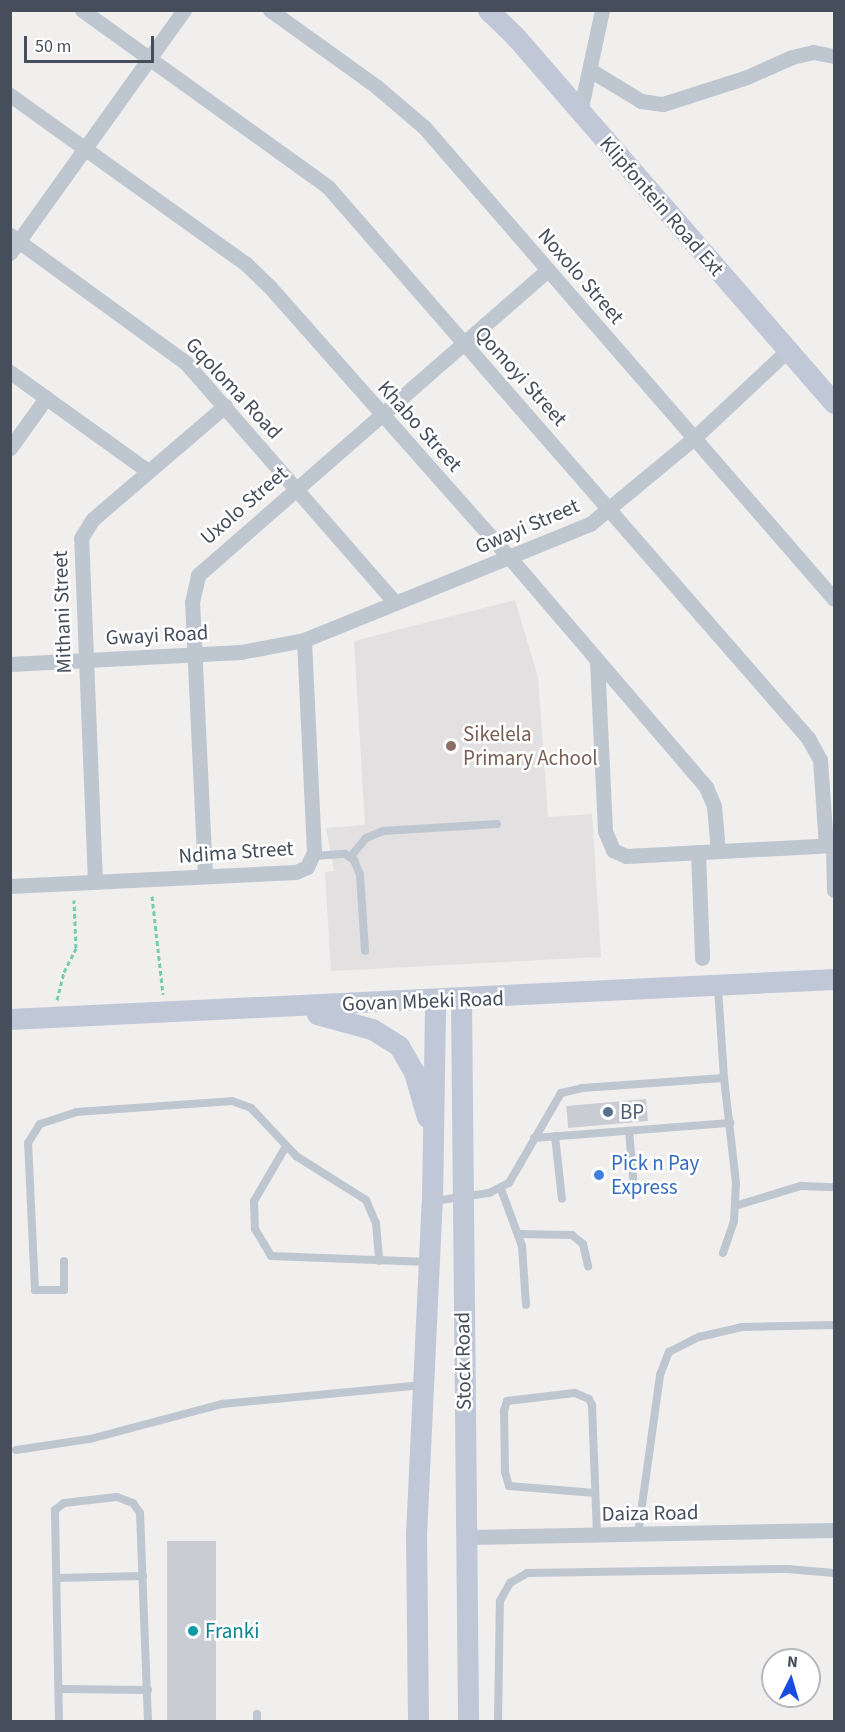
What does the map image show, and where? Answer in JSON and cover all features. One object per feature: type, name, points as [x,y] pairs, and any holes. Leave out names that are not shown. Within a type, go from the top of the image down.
[{"type":"main road","name":"Klipfontein Road Ext","points":[[488,10],[514,35],[834,403]]},
{"type":"main road","name":"Govan Mbeki Road","points":[[10,1019],[461,1000],[834,979]]},
{"type":"main road","name":"Stock Road","points":[[418,1722],[416,1535],[434,1149],[435,1000]]},
{"type":"main road","name":"Stock Road","points":[[461,1000],[461,1199],[468,1722]]},
{"type":"main road","points":[[290,1007],[372,1029],[399,1046],[414,1072],[434,1149]]},
{"type":"street","name":"Qomoyi Street","points":[[82,10],[328,187],[610,508],[817,750],[831,845],[834,890]]},
{"type":"street","points":[[13,243],[85,148],[184,10]]},
{"type":"street","name":"Noxolo Street","points":[[270,10],[405,110],[548,270],[834,599]]},
{"type":"street","points":[[580,112],[602,10]]},
{"type":"street","points":[[590,70],[641,101],[663,104],[747,77],[792,57],[813,52],[834,56]]},
{"type":"street","name":"Khabo Street","points":[[10,95],[258,275],[509,556],[710,792],[718,851]]},
{"type":"street","name":"Gqoloma Road","points":[[13,243],[186,363],[395,603]]},
{"type":"street","name":"Uxolo Street","points":[[205,876],[194,654],[193,592],[198,575],[548,270]]},
{"type":"street","name":"Gwayi Street","points":[[304,639],[590,524],[694,438],[788,350]]},
{"type":"street","points":[[10,372],[148,471]]},
{"type":"street","points":[[10,448],[45,398]]},
{"type":"street","name":"Mithani Street","points":[[95,882],[84,660],[81,538],[93,519],[225,406]]},
{"type":"street","name":"Gwayi Road","points":[[10,664],[265,650],[304,639]]},
{"type":"street","name":"Ndima Street","points":[[10,886],[296,872],[307,867],[314,856],[304,639]]},
{"type":"street","points":[[597,661],[605,831],[610,847],[626,856],[831,845]]},
{"type":"street","points":[[698,852],[702,958]]},
{"type":"street","name":"Daiza Road","points":[[466,1537],[834,1530]]},
{"type":"lane","points":[[351,856],[366,838],[383,831],[497,824]]},
{"type":"lane","points":[[314,856],[351,856]]},
{"type":"lane","points":[[351,856],[360,875],[365,951]]},
{"type":"lane","points":[[718,987],[735,1206],[723,1253]]},
{"type":"lane","points":[[432,1201],[461,1199],[501,1189],[513,1177],[553,1101],[569,1090],[724,1078]]},
{"type":"lane","points":[[64,1261],[64,1290],[36,1290],[28,1143],[30,1135],[50,1118],[76,1112],[241,1101],[251,1108],[285,1148],[366,1200],[376,1223],[379,1261]]},
{"type":"lane","points":[[534,1138],[730,1123]]},
{"type":"lane","points":[[629,1131],[634,1187]]},
{"type":"lane","points":[[555,1136],[562,1199]]},
{"type":"lane","points":[[285,1148],[255,1201],[255,1229],[265,1251],[277,1258],[429,1262]]},
{"type":"lane","points":[[735,1206],[788,1188],[834,1187]]},
{"type":"lane","points":[[501,1189],[518,1234],[524,1259],[526,1305]]},
{"type":"lane","points":[[518,1234],[572,1234],[583,1244],[588,1266]]},
{"type":"lane","points":[[638,1534],[660,1375],[669,1352],[699,1337],[742,1327],[834,1325]]},
{"type":"lane","points":[[16,1450],[90,1439],[222,1404],[423,1385]]},
{"type":"lane","points":[[595,1493],[509,1486],[505,1472],[504,1411],[507,1401],[575,1394],[589,1399],[595,1493],[597,1534]]},
{"type":"lane","points":[[59,1722],[55,1510],[64,1503],[117,1497],[133,1503],[140,1513],[148,1722]]},
{"type":"lane","points":[[498,1722],[500,1600],[510,1583],[527,1573],[787,1569],[834,1574]]},
{"type":"lane","points":[[57,1578],[143,1576]]},
{"type":"lane","points":[[59,1689],[148,1690]]},
{"type":"path","points":[[151,879],[163,1012]]},
{"type":"path","points":[[55,1017],[64,972],[76,948],[73,883]]},
{"type":"shaded area","name":"Sikelela Primary Achool","points":[[515,600],[538,677],[548,817],[592,814],[601,957],[331,971],[325,872],[334,871],[326,828],[365,825],[354,641]]},
{"type":"building","points":[[646,1099],[648,1121],[568,1128],[566,1106]]},
{"type":"building","name":"Franki","points":[[167,1541],[216,1541],[216,1722],[167,1722]]},
{"type":"place","name":"Sikelela Primary Achool","points":[[451,746]]},
{"type":"place","name":"BP","points":[[608,1112]]},
{"type":"place","name":"Pick n Pay Express","points":[[599,1175]]},
{"type":"place","name":"Franki","points":[[193,1631]]}]
